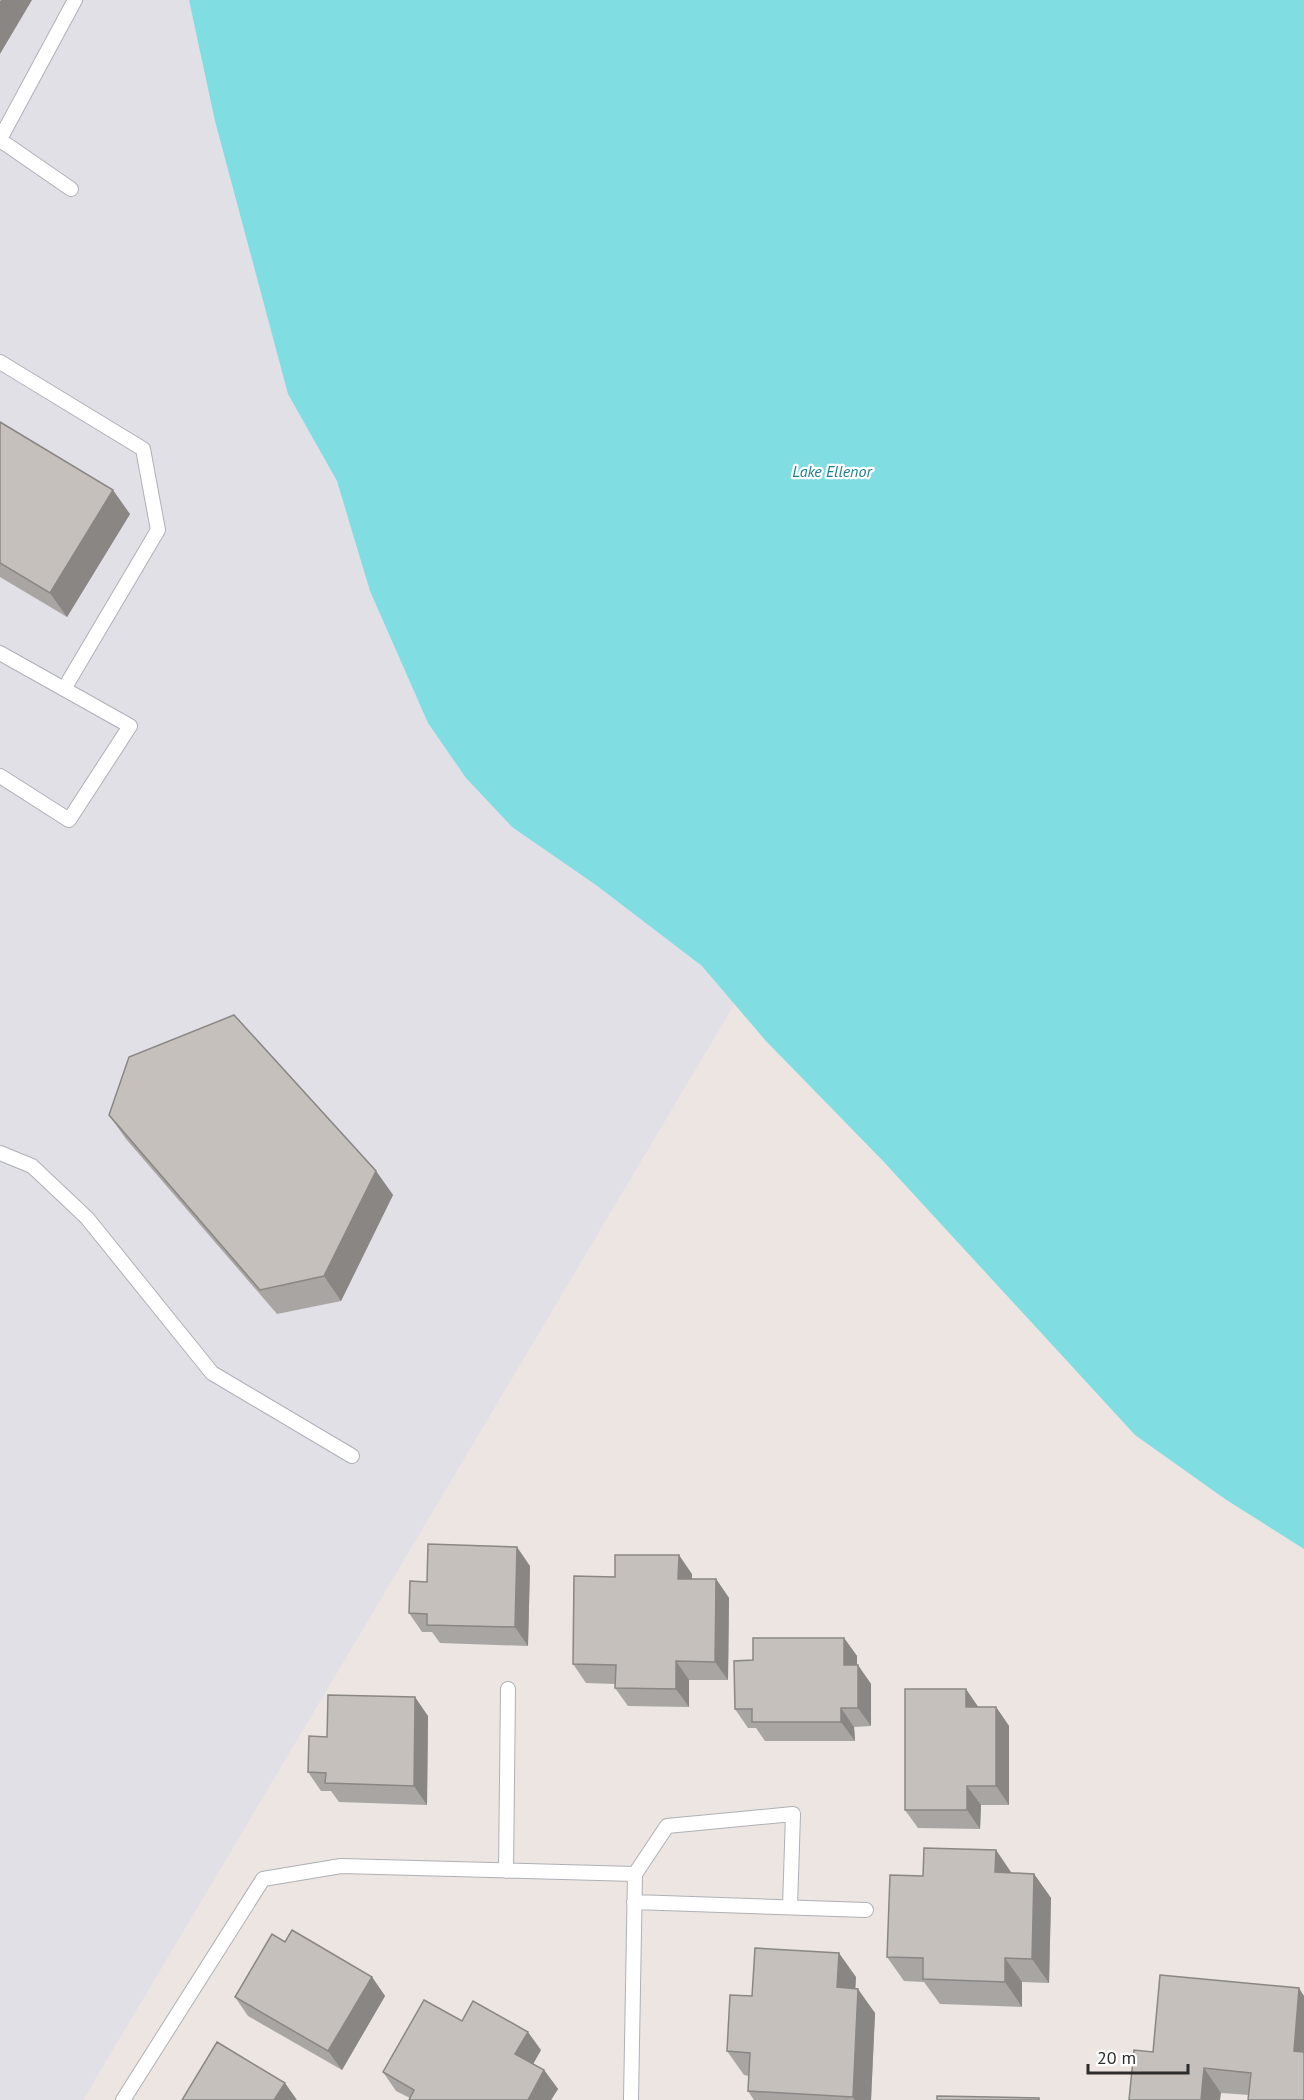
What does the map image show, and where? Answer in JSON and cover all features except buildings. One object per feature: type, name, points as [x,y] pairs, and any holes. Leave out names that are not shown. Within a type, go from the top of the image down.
[{"type":"lane","points":[[71,189],[0,140],[75,0]]},
{"type":"lane","points":[[0,362],[143,449],[158,530],[64,689]]},
{"type":"lane","points":[[0,653],[130,726],[69,820],[0,776]]},
{"type":"lane","points":[[0,1152],[32,1166],[87,1218],[212,1373],[352,1456]]},
{"type":"lane","points":[[506,1871],[508,1689]]},
{"type":"lane","points":[[631,2100],[635,1875],[667,1826],[793,1814],[790,1907]]},
{"type":"lane","points":[[123,2100],[263,1879],[341,1866],[635,1875]]},
{"type":"lane","points":[[634,1902],[866,1910]]},
{"type":"shaded area","points":[[0,0],[401,0],[776,934],[83,2100],[0,2100]]},
{"type":"water","name":"Lake Ellenor","points":[[189,0],[1304,0],[1304,1549],[1225,1499],[1135,1435],[883,1161],[765,1040],[702,966],[596,885],[512,827],[466,778],[428,723],[370,591],[337,481],[288,394],[215,121]]}]
